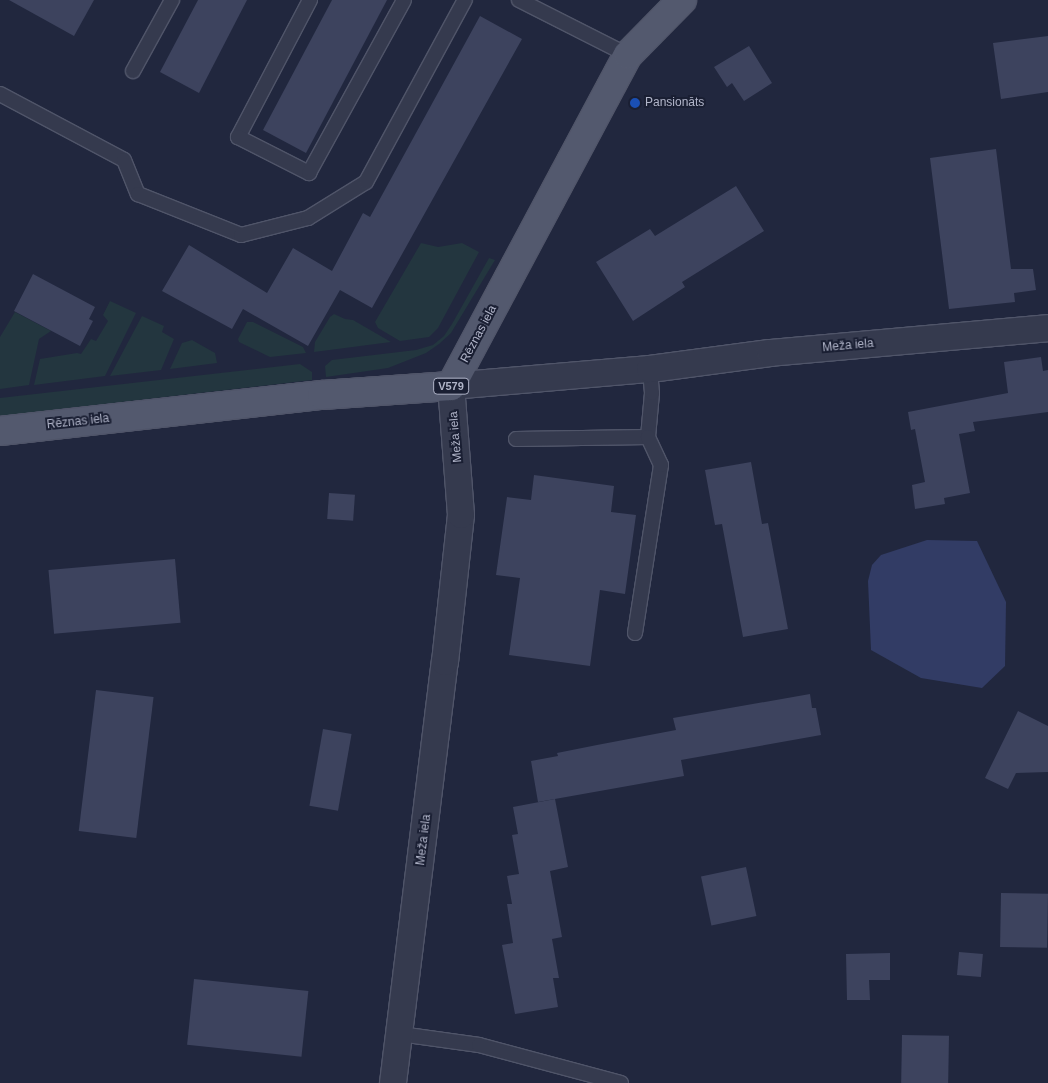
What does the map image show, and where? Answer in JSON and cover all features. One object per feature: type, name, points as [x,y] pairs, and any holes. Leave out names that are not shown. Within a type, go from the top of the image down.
[{"type":"main road","name":"Rēznas iela","points":[[0,431],[322,395],[451,386],[628,55],[682,0]]},
{"type":"street","name":"Meža iela","points":[[393,1083],[461,515],[451,386],[650,369],[770,353],[1048,328]]},
{"type":"lane","points":[[133,72],[172,0]]},
{"type":"lane","points":[[310,0],[238,137],[310,173],[404,0]]},
{"type":"lane","points":[[0,94],[124,160],[138,194],[241,235],[308,218],[366,182],[464,0]]},
{"type":"lane","points":[[519,0],[628,55]]},
{"type":"lane","points":[[635,633],[661,465],[648,437],[652,393],[650,369]]},
{"type":"lane","points":[[516,439],[648,437]]},
{"type":"lane","points":[[400,1034],[479,1045],[621,1083]]},
{"type":"shaded area","points":[[421,243],[438,247],[462,243],[479,252],[438,328],[429,337],[400,341],[378,328],[375,322]]},
{"type":"shaded area","points":[[489,258],[495,260],[451,333],[439,344],[426,353],[388,368],[326,377],[325,366],[332,360],[416,350],[433,345],[444,336],[452,324]]},
{"type":"shaded area","points":[[110,301],[136,313],[105,376],[34,385],[40,359],[81,354],[91,339],[96,341],[108,321],[103,315]]},
{"type":"shaded area","points":[[15,312],[51,331],[39,339],[29,385],[0,389],[0,337]]},
{"type":"shaded area","points":[[334,314],[353,320],[391,342],[314,352],[315,342],[330,317]]},
{"type":"shaded area","points":[[142,316],[164,326],[162,332],[174,339],[161,370],[110,376]]},
{"type":"shaded area","points":[[247,322],[253,322],[303,347],[306,353],[270,357],[239,342],[238,339]]},
{"type":"shaded area","points":[[192,340],[215,353],[217,363],[170,369],[182,343]]},
{"type":"shaded area","points":[[300,364],[312,372],[312,380],[0,416],[0,398]]},
{"type":"water","points":[[927,540],[977,541],[1006,602],[1005,666],[982,688],[921,678],[871,650],[868,581],[872,565],[881,555]]},
{"type":"building","points":[[9,0],[94,0],[74,36]]},
{"type":"building","points":[[198,0],[247,0],[199,93],[160,72]]},
{"type":"building","points":[[332,0],[387,0],[306,153],[263,130]]},
{"type":"building","points":[[480,16],[522,39],[372,308],[340,290],[308,346],[243,309],[232,329],[162,291],[189,245],[267,293],[293,248],[332,271],[363,213],[370,217]]},
{"type":"building","points":[[1048,36],[1048,92],[1001,99],[993,43]]},
{"type":"building","points":[[749,46],[772,83],[744,101],[732,83],[727,87],[714,67]]},
{"type":"building","points":[[996,149],[1011,269],[1033,269],[1036,290],[1014,293],[1015,302],[949,309],[930,158]]},
{"type":"building","points":[[736,186],[764,231],[682,282],[685,287],[633,321],[596,262],[650,229],[655,236]]},
{"type":"building","points":[[33,274],[95,307],[89,319],[93,321],[80,346],[14,311]]},
{"type":"building","points":[[1041,357],[1043,371],[1048,370],[1048,412],[973,422],[975,431],[959,434],[970,493],[944,498],[945,504],[915,509],[912,485],[925,482],[915,429],[911,430],[908,412],[1008,393],[1004,362]]},
{"type":"building","points":[[751,462],[762,524],[768,523],[788,629],[743,637],[722,524],[715,525],[705,470]]},
{"type":"building","points":[[534,475],[614,486],[611,512],[636,515],[625,594],[600,590],[590,666],[509,655],[520,578],[496,575],[507,497],[531,500]]},
{"type":"building","points":[[329,493],[355,495],[353,521],[327,519]]},
{"type":"building","points":[[175,559],[181,623],[54,634],[48,570]]},
{"type":"building","points":[[96,690],[154,697],[136,838],[79,831]]},
{"type":"building","points":[[810,694],[812,708],[816,708],[821,735],[681,760],[684,776],[538,802],[531,761],[558,756],[557,753],[676,730],[673,718]]},
{"type":"building","points":[[1018,711],[1048,726],[1048,772],[1016,773],[1008,789],[985,778]]},
{"type":"building","points":[[323,729],[352,734],[338,811],[309,806]]},
{"type":"building","points":[[555,799],[568,867],[550,871],[562,937],[552,939],[559,978],[553,978],[558,1007],[515,1014],[502,945],[513,943],[507,904],[512,904],[507,876],[519,874],[512,835],[518,834],[513,807]]},
{"type":"building","points":[[746,867],[756,916],[711,925],[701,877]]},
{"type":"building","points":[[1001,893],[1048,894],[1047,948],[1000,947]]},
{"type":"building","points":[[959,952],[983,954],[981,977],[957,975]]},
{"type":"building","points":[[890,953],[890,980],[869,980],[870,1000],[847,1000],[846,954]]},
{"type":"building","points":[[194,979],[308,991],[301,1057],[187,1045]]},
{"type":"building","points":[[902,1035],[949,1036],[948,1083],[901,1083]]},
{"type":"place","name":"Pansionāts","points":[[635,103]]}]
